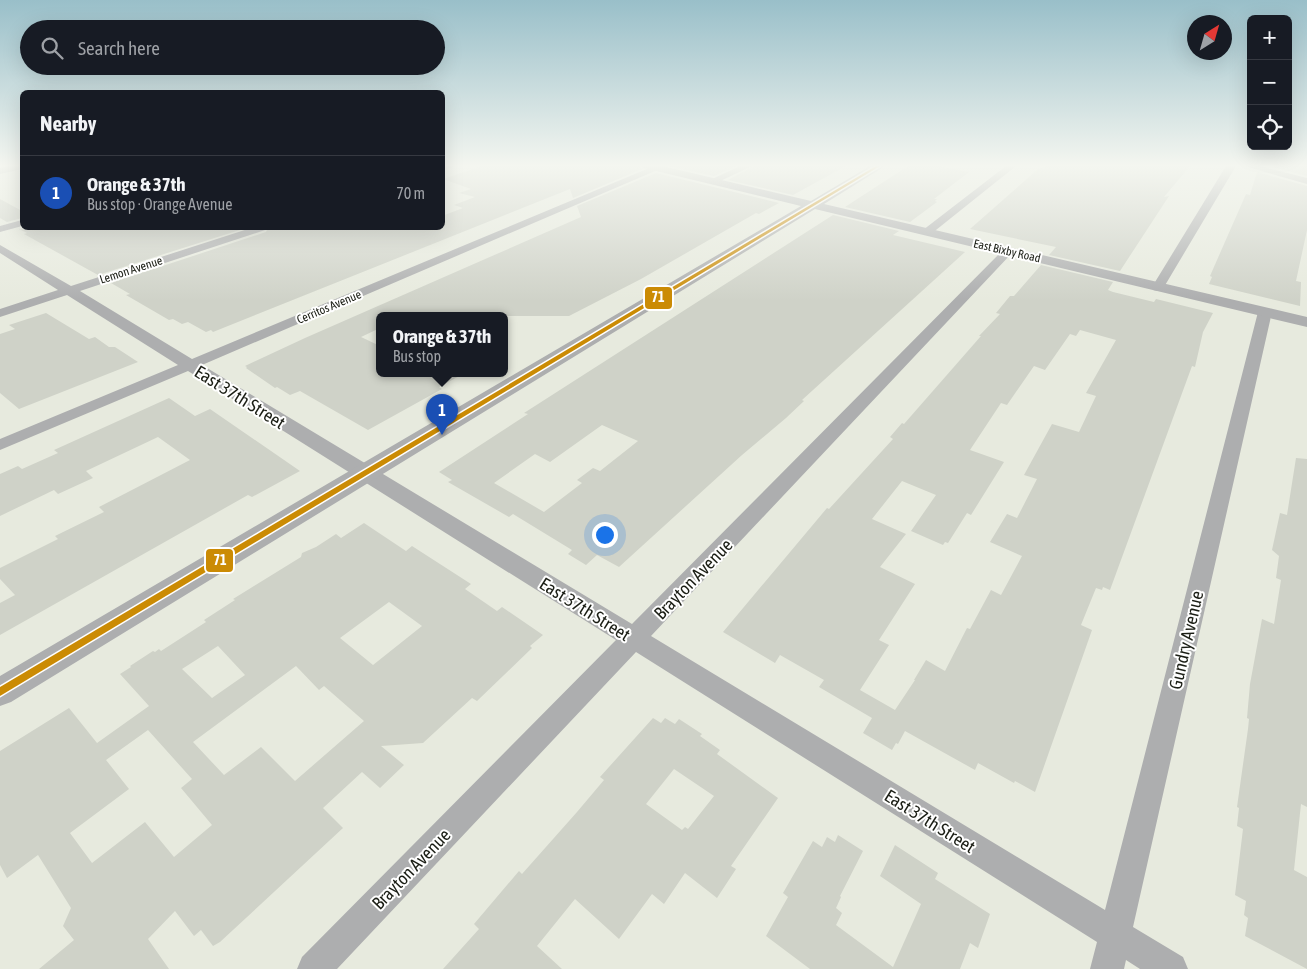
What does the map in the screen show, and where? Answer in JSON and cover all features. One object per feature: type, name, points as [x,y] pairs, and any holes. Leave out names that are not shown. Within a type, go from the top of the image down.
[{"type":"street","name":"Cerritos Avenue","points":[[0,445],[190,366],[550,211]]},
{"type":"street","points":[[0,692],[801,211]]},
{"type":"street","name":"East Bixby Road","points":[[838,211],[1307,322]]},
{"type":"street","points":[[927,232],[953,211]]},
{"type":"street","points":[[1158,287],[1204,211]]},
{"type":"street","points":[[0,229],[20,224]]},
{"type":"street","name":"Lemon Avenue","points":[[0,313],[255,230]]},
{"type":"street","name":"East 37th Street","points":[[0,248],[1171,969]]},
{"type":"street","name":"Brayton Avenue","points":[[314,969],[1008,251]]},
{"type":"street","name":"Gundry Avenue","points":[[1107,969],[1265,312]]},
{"type":"building","points":[[0,211],[20,211],[20,219],[7,222],[0,218]]},
{"type":"building","points":[[455,211],[515,211],[213,332],[211,330],[206,332],[188,322],[182,324],[173,319],[169,320],[126,295],[130,294],[111,283],[266,232],[267,230],[445,230],[445,215]]},
{"type":"building","points":[[579,211],[764,211],[759,214],[756,213],[641,279],[569,316],[508,316],[508,312],[376,312],[376,330],[361,337],[376,344],[376,377],[457,377],[439,387],[442,389],[368,430],[300,391],[290,395],[277,387],[275,388],[245,366],[305,338],[581,217]]},
{"type":"building","points":[[863,211],[925,211],[910,222]]},
{"type":"building","points":[[990,211],[1159,211],[1120,271],[1049,255],[1056,247],[970,229]]},
{"type":"building","points":[[1238,211],[1307,211],[1307,230],[1296,281],[1301,282],[1300,306],[1209,284],[1212,277],[1210,276]]},
{"type":"building","points":[[833,215],[899,231],[893,235],[965,252],[802,400],[804,401],[786,418],[742,455],[619,567],[597,555],[586,565],[568,554],[572,550],[513,514],[509,517],[448,482],[452,480],[439,472],[528,414],[524,413]],"holes":[[[602,425],[638,441],[600,471],[593,468],[577,480],[582,483],[544,512],[494,483],[535,454],[550,462]]]},
{"type":"building","points":[[21,230],[240,230],[98,275],[24,234],[27,233]]},
{"type":"building","points":[[1041,265],[1113,282],[1108,290],[1113,292],[1154,302],[1156,299],[1213,313],[1203,332],[1195,367],[1192,366],[1110,590],[1103,587],[1102,590],[1096,588],[1081,625],[1092,630],[1035,792],[1015,781],[1014,783],[978,763],[975,770],[905,731],[898,744],[896,743],[892,750],[863,733],[872,718],[819,687],[824,680],[780,655],[775,663],[723,632],[827,508],[829,509],[893,439],[890,437],[902,423],[904,424],[1000,314],[996,313],[1010,296],[1014,296]],"holes":[[[1080,330],[1116,340],[1086,393],[1096,396],[1079,432],[1052,424],[1024,475],[1037,479],[1017,518],[1007,514],[990,542],[1022,556],[1001,595],[991,590],[970,629],[967,628],[945,671],[926,660],[895,710],[860,690],[889,645],[879,640],[915,584],[880,567],[906,534],[872,519],[902,481],[936,495],[911,531],[943,545],[945,542],[948,543],[967,513],[971,515],[1004,462],[970,450],[1001,403],[1007,405],[1034,366],[1045,370],[1070,334],[1076,336]]]},
{"type":"building","points":[[46,313],[89,339],[95,337],[109,347],[115,347],[138,362],[19,409],[0,393],[0,334],[15,329],[9,325]]},
{"type":"building","points":[[169,398],[195,416],[210,409],[300,471],[252,497],[248,495],[0,635],[0,603],[15,595],[0,579],[0,568],[58,539],[55,536],[104,512],[99,507],[190,460],[158,437],[86,471],[93,478],[58,494],[54,490],[0,516],[0,474],[18,466],[22,469],[58,453],[54,450]]},
{"type":"building","points":[[1296,458],[1307,459],[1307,807],[1301,804],[1294,870],[1307,877],[1307,969],[1245,936],[1248,918],[1244,915],[1246,901],[1235,895],[1243,829],[1237,826],[1239,808],[1237,807],[1248,729],[1250,684],[1262,619],[1274,624],[1281,580],[1276,578],[1279,556],[1272,550],[1280,513],[1287,515]]},
{"type":"building","points":[[364,523],[406,551],[412,546],[471,584],[465,589],[497,611],[502,607],[543,635],[477,701],[472,698],[423,743],[381,746],[404,765],[380,788],[362,772],[323,808],[343,828],[220,942],[213,946],[201,930],[194,936],[175,911],[148,939],[169,969],[39,969],[74,940],[63,926],[71,908],[38,855],[7,878],[0,865],[0,751],[69,708],[97,743],[149,706],[120,674],[153,651],[155,652],[159,649],[161,651],[206,622],[204,620],[235,600],[233,599],[301,557],[302,553],[316,547],[336,534],[341,538]],"holes":[[[389,602],[422,626],[373,665],[340,638]],[[218,646],[245,675],[212,698],[182,669]],[[296,666],[319,690],[324,686],[364,721],[295,781],[261,747],[224,775],[193,742]],[[148,730],[192,779],[181,788],[212,825],[174,857],[145,822],[92,863],[70,833],[129,789],[106,760]]]},
{"type":"building","points":[[653,718],[661,723],[665,718],[675,724],[679,719],[702,734],[700,736],[720,750],[717,754],[778,798],[731,866],[736,869],[717,898],[685,873],[664,904],[652,894],[619,939],[575,899],[537,946],[562,969],[443,969],[479,929],[474,924],[519,871],[522,874],[604,780],[600,777]],"holes":[[[674,769],[714,796],[688,829],[685,827],[682,830],[646,804]]]},
{"type":"building","points":[[838,835],[863,851],[840,896],[836,908],[842,913],[836,925],[893,967],[921,904],[880,876],[895,845],[938,873],[935,879],[990,914],[978,948],[970,943],[960,969],[810,969],[766,936],[788,897],[783,893],[813,841],[822,847],[827,837],[835,842]]},
{"type":"transit line","name":"71","points":[[0,692],[803,211]]},
{"type":"place","name":"Orange & 37th","points":[[442,435]]}]
